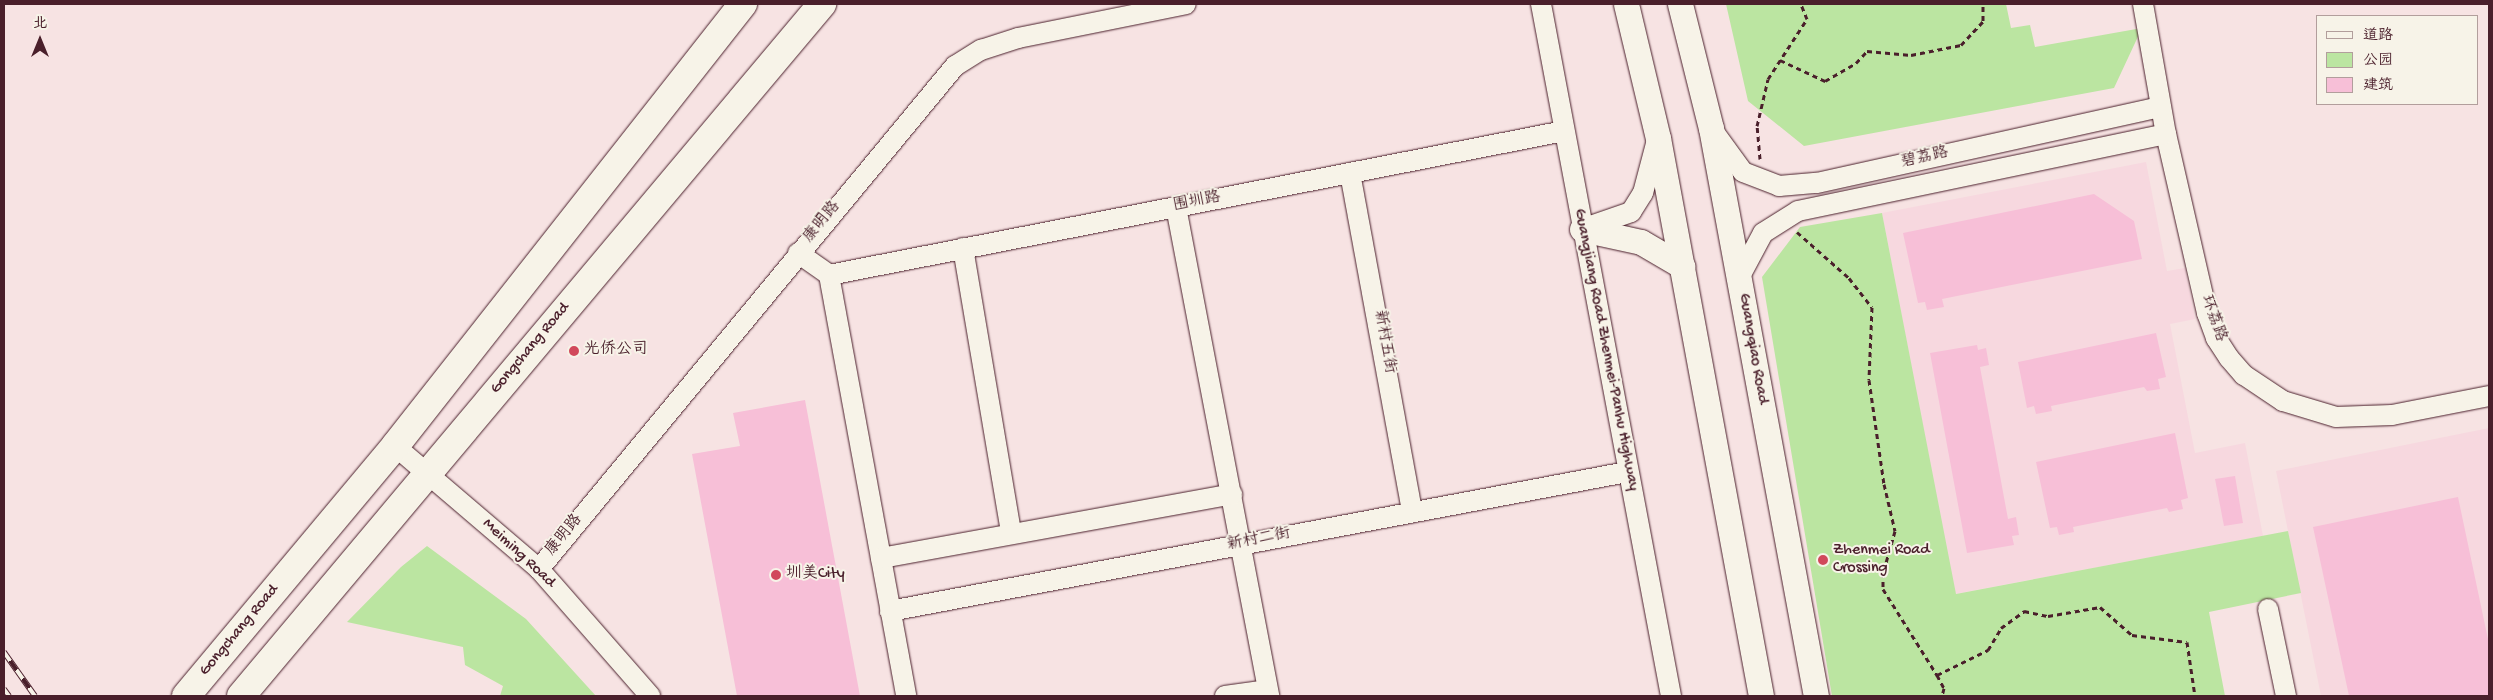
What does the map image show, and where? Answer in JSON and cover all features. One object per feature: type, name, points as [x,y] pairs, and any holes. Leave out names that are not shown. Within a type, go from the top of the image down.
[{"type":"highway","name":"Gongchang Road","points":[[186,696],[395,446],[743,4]]},
{"type":"highway","name":"Gongchang Road","points":[[241,696],[822,4]]},
{"type":"main road","points":[[1626,4],[1658,138],[1761,696]]},
{"type":"main road","name":"Guangqiao Road","points":[[1680,4],[1711,128],[1816,696]]},
{"type":"main road","points":[[1582,229],[1641,242],[1682,266]]},
{"type":"street","name":"康明路","points":[[539,569],[798,253],[955,66],[981,50],[1018,38],[1186,4]]},
{"type":"street","name":"Guangjiang Road Zhenmei-Panhu Highway","points":[[1541,4],[1627,472],[1672,696]]},
{"type":"street","name":"环荔路","points":[[2143,4],[2166,134],[2207,313],[2216,338],[2244,375],[2283,401],[2336,417],[2392,415],[2489,396]]},
{"type":"street","name":"碧荔路","points":[[1711,128],[1724,151],[1743,172],[1779,186],[1817,183],[2161,107]]},
{"type":"street","name":"围圳路","points":[[829,275],[1564,131]]},
{"type":"street","name":"碧荔路","points":[[1739,278],[1763,233],[1798,211],[2166,134]]},
{"type":"street","points":[[1582,229],[1630,212],[1643,193],[1658,138]]},
{"type":"street","name":"新村五街","points":[[1350,173],[1412,512]]},
{"type":"street","points":[[1176,207],[1232,494],[1268,693],[1225,696]]},
{"type":"street","points":[[963,248],[1011,533]]},
{"type":"street","points":[[798,253],[829,275],[906,696]]},
{"type":"street","name":"Meiming Road","points":[[395,446],[539,569],[650,696]]},
{"type":"street","name":"新村二街","points":[[890,611],[1627,472]]},
{"type":"street","points":[[881,558],[1232,494]]},
{"type":"street","points":[[2268,609],[2286,696]]},
{"type":"path","points":[[1760,168],[1757,126],[1768,79],[1807,19],[1801,4]]},
{"type":"path","points":[[1780,60],[1825,81],[1856,63],[1868,51],[1911,55],[1961,45],[1983,21],[1983,4]]},
{"type":"path","points":[[1783,220],[1850,278],[1872,307],[1869,380],[1884,484],[1896,531],[1883,573],[1883,589],[1944,688],[1942,696]]},
{"type":"path","points":[[1936,675],[1988,650],[2001,628],[2024,611],[2048,616],[2100,607],[2132,635],[2187,642],[2195,696]]},
{"type":"shaded area","points":[[2146,162],[2167,271],[2185,268],[2195,319],[2170,324],[2195,453],[2245,443],[2263,536],[1955,594],[1882,213]]},
{"type":"shaded area","points":[[2489,428],[2489,696],[2321,696],[2276,471]]},
{"type":"green space","points":[[1726,4],[2006,4],[2011,28],[2030,25],[2035,47],[2142,28],[2114,88],[1804,146],[1748,101]]},
{"type":"green space","points":[[1882,213],[1956,594],[2288,531],[2301,593],[2209,612],[2225,696],[1832,696],[1762,277],[1800,227]]},
{"type":"green space","points":[[427,546],[526,619],[596,696],[500,696],[503,686],[465,665],[463,647],[347,622],[401,567]]},
{"type":"building","points":[[2094,194],[2134,221],[2142,259],[1942,299],[1944,307],[1927,310],[1925,302],[1918,303],[1903,233]]},
{"type":"building","points":[[2156,333],[2166,377],[2158,379],[2160,389],[2147,391],[2144,387],[2051,406],[2052,411],[2036,414],[2034,406],[2027,408],[2018,362]]},
{"type":"building","points":[[1977,345],[1978,350],[1986,348],[1989,365],[1980,367],[2008,519],[2016,517],[2019,535],[2012,536],[2014,545],[1967,553],[1930,353]]},
{"type":"building","name":"圳美City","points":[[805,400],[860,696],[737,696],[692,454],[740,446],[733,413]]},
{"type":"building","points":[[2175,433],[2188,498],[2181,500],[2183,509],[2169,512],[2167,508],[2073,527],[2074,532],[2059,535],[2057,527],[2050,528],[2036,462]]},
{"type":"building","points":[[2235,476],[2243,523],[2224,526],[2215,479]]},
{"type":"building","points":[[2458,497],[2489,644],[2489,696],[2349,696],[2313,527]]},
{"type":"railway","points":[[4,652],[35,696]]},
{"type":"railway","points":[[4,689],[9,696]]},
{"type":"place","name":"光侨公司","points":[[574,351]]},
{"type":"place","name":"Zhenmei Road Crossing","points":[[1823,560]]},
{"type":"place","name":"圳美City","points":[[776,575]]}]
